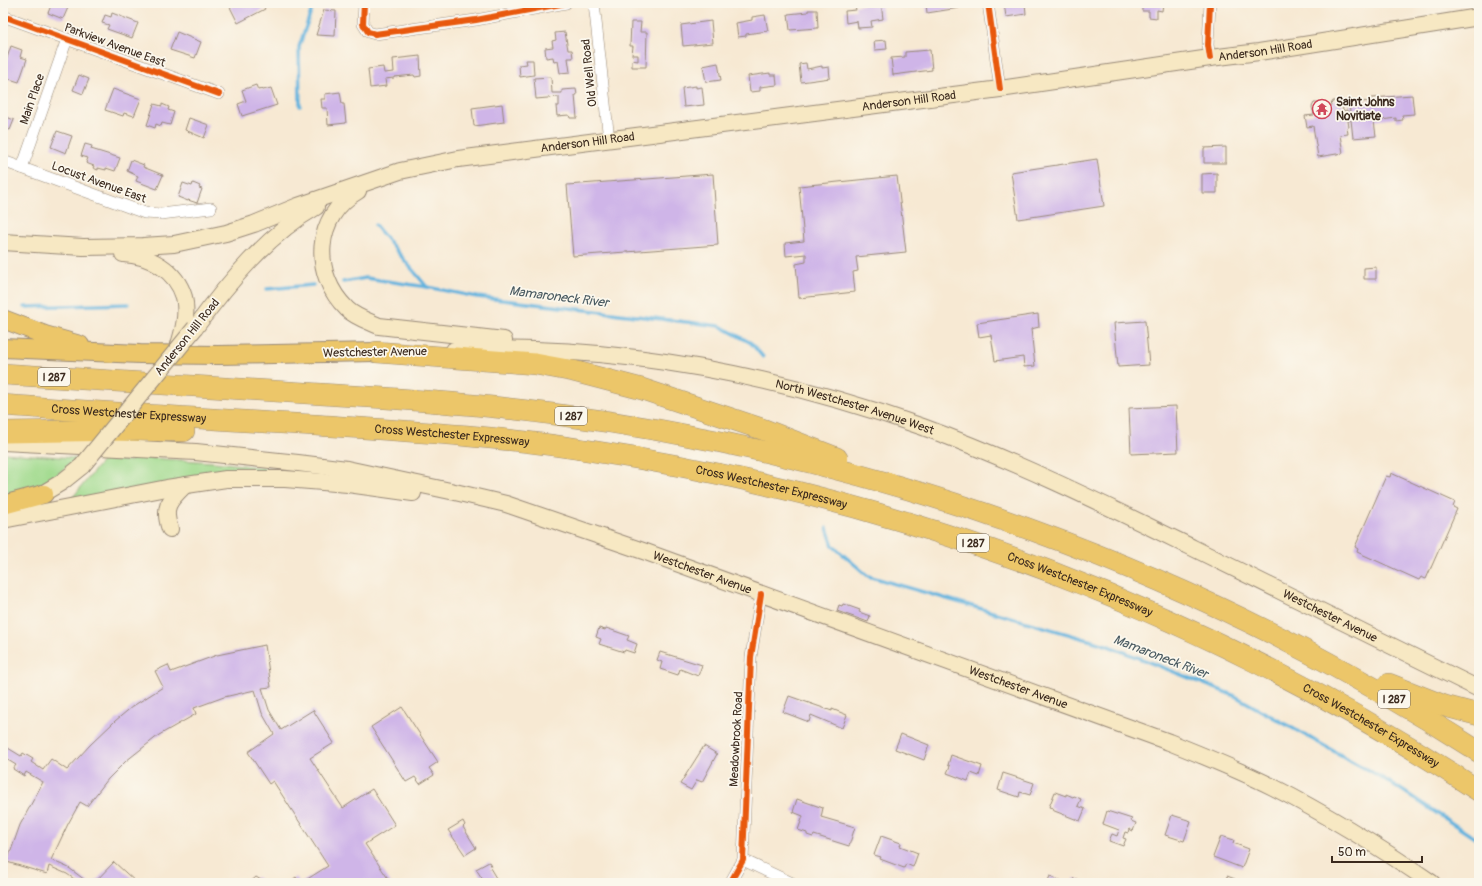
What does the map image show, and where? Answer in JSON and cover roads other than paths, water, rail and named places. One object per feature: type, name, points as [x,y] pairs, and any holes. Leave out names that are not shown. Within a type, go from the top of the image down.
[{"type":"highway","points":[[376,352],[536,364],[605,378],[765,430],[940,498]]},
{"type":"highway","name":"I 287","points":[[3,374],[424,401],[553,414],[647,428],[770,453],[870,478],[940,498],[1023,526],[1105,558],[1206,601],[1306,651],[1400,703],[1479,752]]},
{"type":"highway","name":"Cross Westchester Expressway","points":[[3,406],[421,432],[549,445],[604,452],[678,466],[763,483],[839,502],[890,516],[966,541],[1101,591],[1172,622],[1250,658],[1365,720],[1479,791]]},
{"type":"highway","points":[[3,432],[159,430],[295,435],[421,432]]},
{"type":"highway","points":[[1306,651],[1428,700],[1479,715]]},
{"type":"main road","name":"Anderson Hill Road","points":[[3,242],[83,247],[174,244],[219,235],[254,224],[298,206],[400,171],[458,159],[1000,89],[1259,52],[1479,17]]},
{"type":"main road","points":[[381,178],[355,193],[343,202],[332,215],[324,238],[322,253],[323,267],[326,278],[331,289],[348,310],[379,326],[494,339],[574,352]]},
{"type":"main road","name":"Anderson Hill Road","points":[[3,512],[12,510],[44,494],[82,466],[178,348],[189,328],[235,278],[284,229],[309,211],[341,192]]},
{"type":"main road","points":[[40,245],[131,254],[156,262],[166,268],[180,286],[184,298],[189,328]]},
{"type":"main road","points":[[3,319],[59,340],[87,347],[140,354]]},
{"type":"main road","name":"Westchester Avenue","points":[[3,348],[140,354],[218,355],[488,348],[574,352],[683,365],[746,377]]},
{"type":"main road","name":"North Westchester Avenue West","points":[[746,377],[793,387],[858,406],[962,442]]},
{"type":"main road","points":[[3,442],[196,452],[347,469],[506,504],[585,531]]},
{"type":"main road","name":"Westchester Avenue","points":[[962,442],[1032,472],[1146,525],[1479,688]]},
{"type":"main road","points":[[3,520],[185,485],[226,479],[253,478],[348,484],[434,496],[585,531]]},
{"type":"main road","points":[[170,529],[167,518],[168,506],[172,498],[185,485]]},
{"type":"main road","points":[[3,505],[44,494]]},
{"type":"main road","name":"Westchester Avenue","points":[[585,531],[1169,742],[1234,769],[1272,786],[1333,819],[1388,853],[1432,883]]},
{"type":"street","points":[[364,3],[363,24],[368,32],[375,34],[476,20],[566,3]]},
{"type":"street","name":"Old Well Road","points":[[594,3],[609,140]]},
{"type":"street","points":[[988,3],[1000,89]]},
{"type":"street","points":[[1210,3],[1208,45],[1210,58]]},
{"type":"street","name":"Parkview Avenue East","points":[[3,16],[219,94]]},
{"type":"street","name":"Main Place","points":[[22,168],[67,39]]},
{"type":"street","name":"Locust Avenue East","points":[[3,161],[145,213],[161,214],[211,208]]},
{"type":"street","name":"Meadowbrook Road","points":[[730,883],[743,860],[752,657],[761,594]]},
{"type":"street","points":[[743,860],[792,883]]},
{"type":"waterway","points":[[300,106],[299,47],[314,3]]},
{"type":"waterway","points":[[375,225],[427,287]]},
{"type":"waterway","name":"Mamaroneck River","points":[[343,282],[366,278],[427,287],[477,297],[720,326],[751,343],[763,357]]},
{"type":"waterway","name":"Mamaroneck River","points":[[267,289],[313,285]]},
{"type":"waterway","name":"Mamaroneck River","points":[[25,307],[128,304]]},
{"type":"waterway","name":"Mamaroneck River","points":[[827,528],[833,546],[868,576],[1106,645],[1235,696],[1391,783],[1479,841]]},
{"type":"place","name":"Saint Johns Novitiate","points":[[1322,109]]}]
